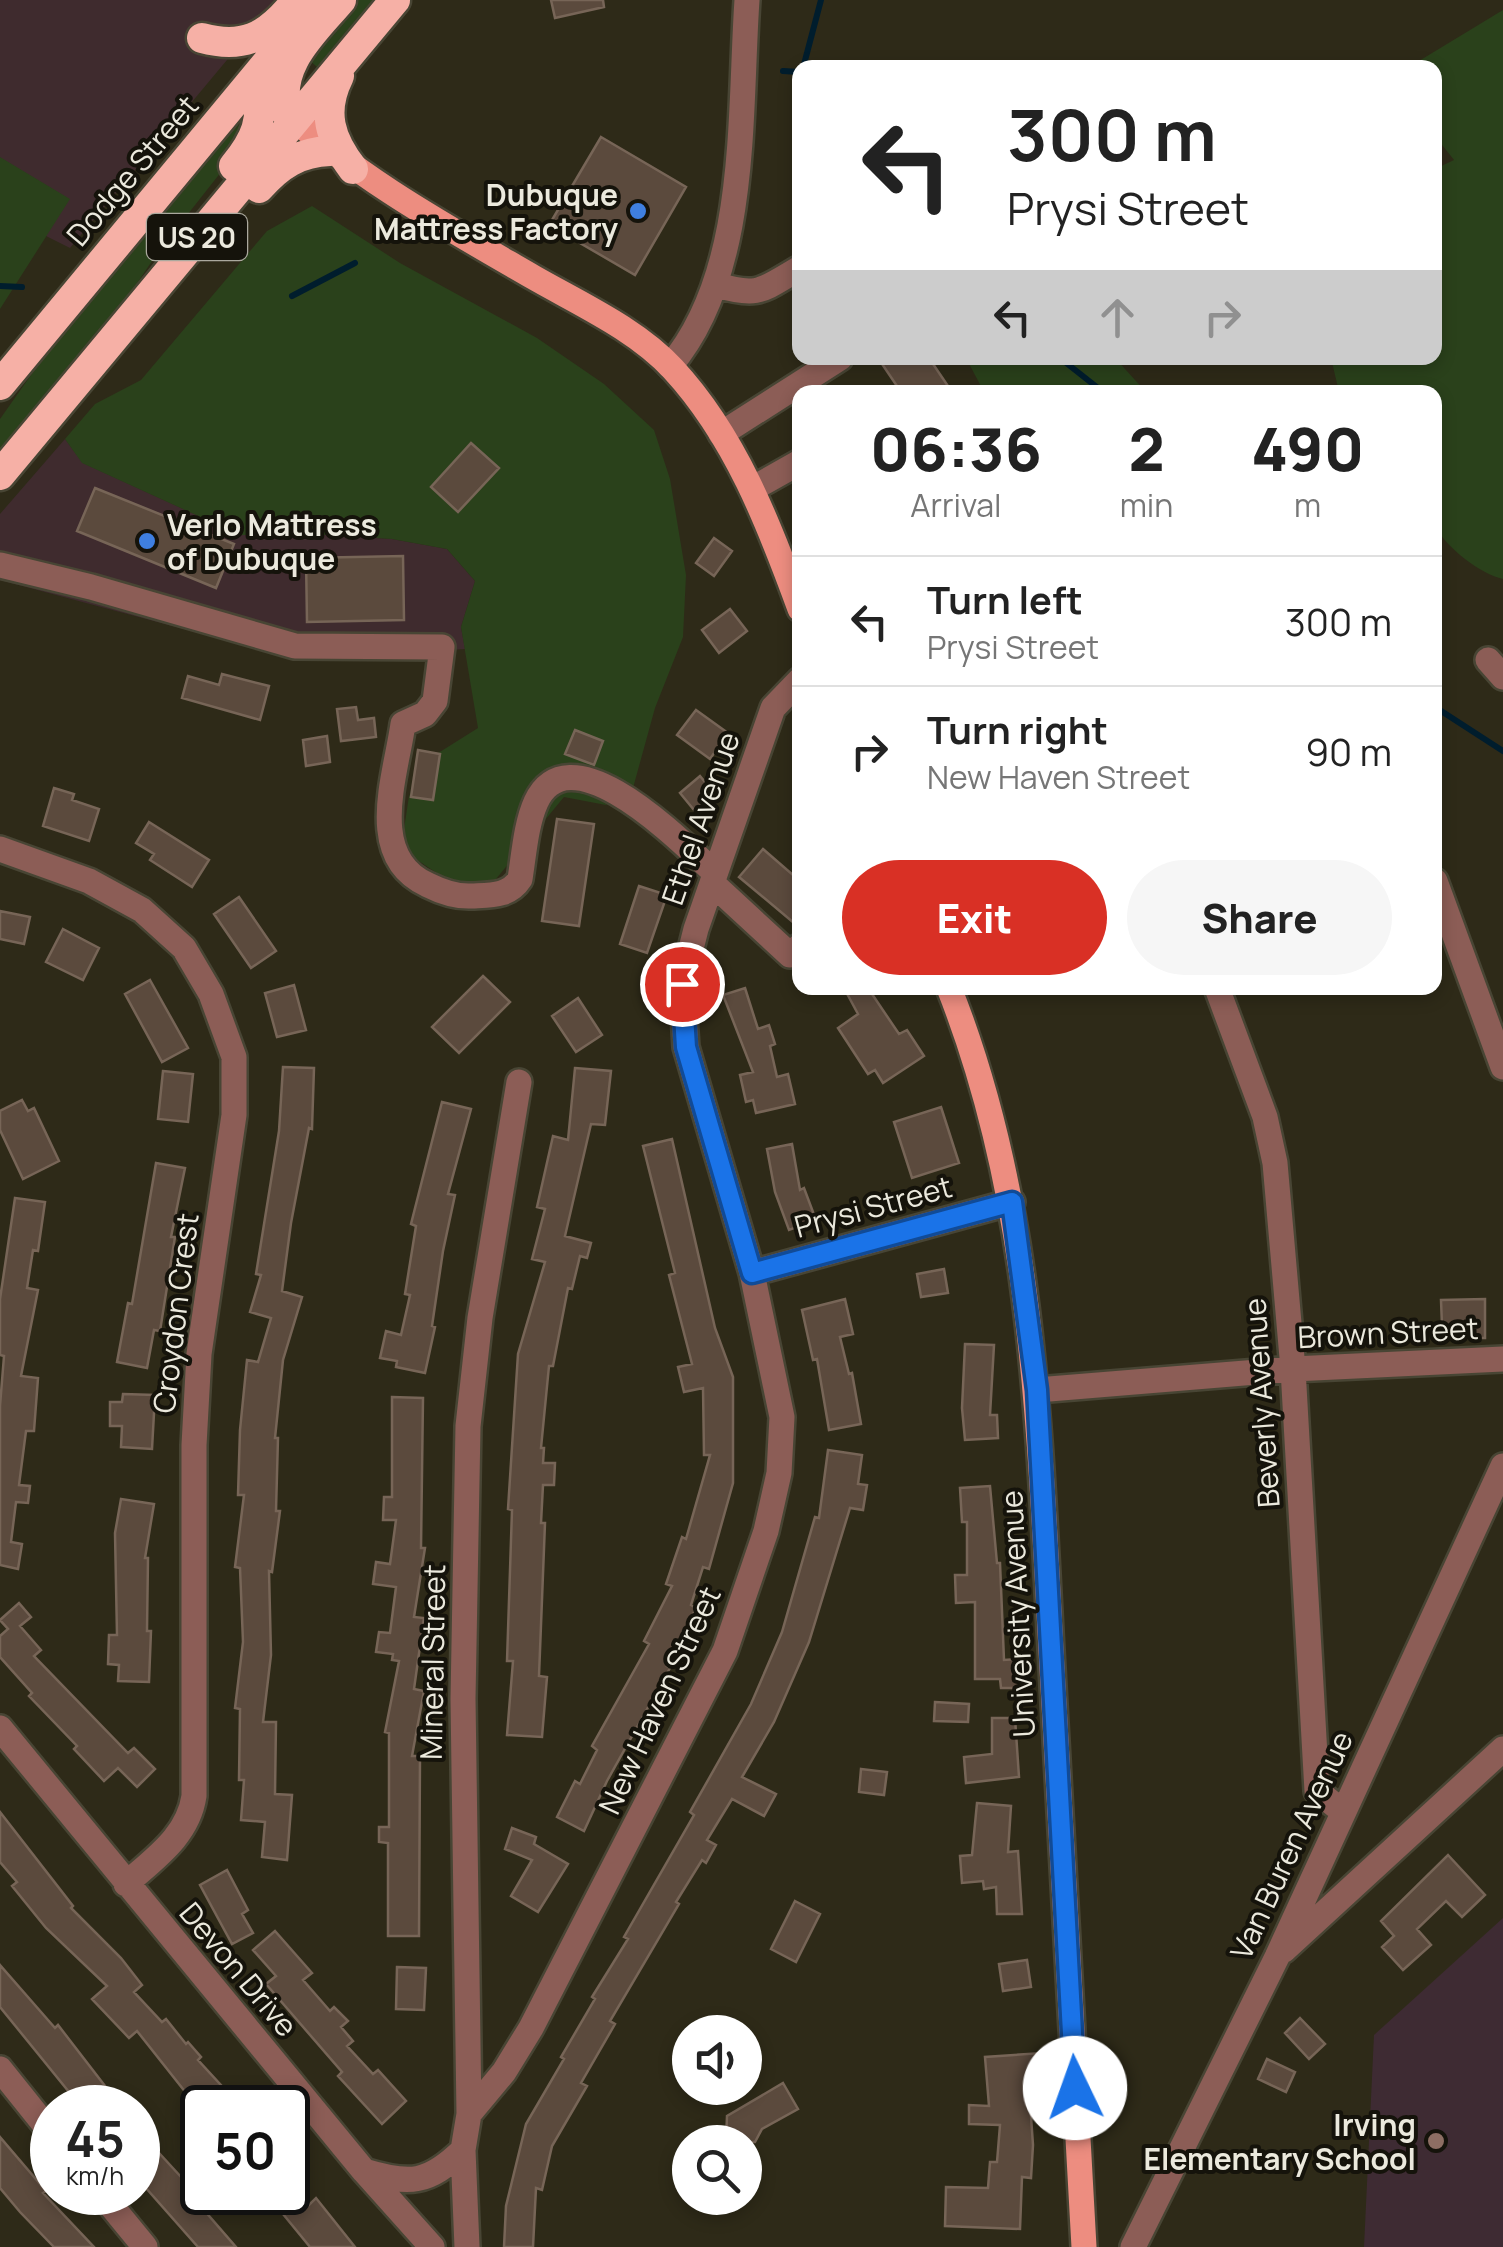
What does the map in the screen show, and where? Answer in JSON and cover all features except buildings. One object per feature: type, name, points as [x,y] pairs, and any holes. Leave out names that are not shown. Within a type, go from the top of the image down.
[{"type":"highway","points":[[202,38],[229,42],[258,36],[278,22],[297,0]]},
{"type":"highway","name":"Dodge Street","points":[[0,385],[319,0]]},
{"type":"highway","points":[[291,117],[283,92],[294,56],[341,0]]},
{"type":"highway","name":"US 20","points":[[0,475],[291,117],[395,0]]},
{"type":"highway","points":[[342,160],[328,122],[329,100],[353,50]]},
{"type":"highway","points":[[138,308],[189,220],[252,143],[260,116],[254,83]]},
{"type":"highway","points":[[138,308],[165,296],[183,279],[279,166],[303,154],[342,160]]},
{"type":"highway","points":[[0,404],[34,344]]},
{"type":"main road","points":[[254,83],[342,160],[400,200],[630,334],[670,366],[721,434],[752,489],[792,584]]},
{"type":"main road","name":"University Avenue","points":[[950,995],[989,1110],[1012,1202],[1037,1390],[1084,2247]]},
{"type":"street","points":[[670,366],[704,319],[730,230],[747,0]]},
{"type":"street","points":[[717,285],[744,293],[758,292],[792,273]]},
{"type":"street","points":[[798,385],[829,365]]},
{"type":"street","points":[[721,434],[792,389]]},
{"type":"street","points":[[752,489],[792,469]]},
{"type":"street","points":[[0,565],[295,646],[442,647],[436,701],[424,714],[404,724],[389,819],[389,838],[400,861],[415,879],[460,897],[498,895],[514,888],[520,878],[536,802],[552,784],[566,779],[586,780],[619,791],[792,953]]},
{"type":"street","name":"Ethel Avenue","points":[[686,1047],[682,984],[773,708],[792,688]]},
{"type":"street","name":"Croydon Crest","points":[[0,850],[89,881],[142,910],[184,948],[212,994],[234,1057],[234,1115],[199,1354],[194,1445],[192,1811],[178,1837],[126,1884]]},
{"type":"street","points":[[1442,900],[1503,1067]]},
{"type":"street","name":"Beverly Avenue","points":[[1219,995],[1264,1118],[1275,1164],[1293,1369],[1317,1791],[1342,1811]]},
{"type":"street","name":"New Haven Street","points":[[469,2114],[504,2072],[531,2028],[725,1651],[754,1569],[779,1473],[782,1417],[752,1273],[686,1047]]},
{"type":"street","name":"Mineral Street","points":[[467,2247],[463,2150],[469,2114],[463,1700],[468,1426],[480,1318],[519,1082]]},
{"type":"street","name":"Prysi Street","points":[[752,1273],[1012,1202]]},
{"type":"street","name":"Brown Street","points":[[1037,1390],[1293,1369],[1503,1359]]},
{"type":"street","name":"Van Buren Avenue","points":[[1132,2247],[1277,1957],[1503,1466]]},
{"type":"street","name":"Devon Drive","points":[[0,1728],[364,2172],[432,2247]]},
{"type":"street","points":[[1277,1957],[1503,1749]]},
{"type":"street","points":[[0,2069],[30,2106]]},
{"type":"street","points":[[364,2172],[409,2181],[444,2168],[463,2150]]},
{"type":"street","points":[[118,2215],[144,2247]]},
{"type":"shaded area","points":[[0,0],[277,0],[70,248],[0,213]]},
{"type":"shaded area","points":[[65,439],[83,463],[240,535],[392,539],[447,549],[475,581],[461,627],[465,649],[300,660],[0,580],[0,514]]},
{"type":"shaded area","name":"Irving Elementary School","points":[[1503,1918],[1503,2247],[1364,2247],[1374,2035]]},
{"type":"green space","points":[[350,0],[374,0],[317,67],[309,60]]},
{"type":"green space","points":[[1503,10],[1503,579],[1465,559],[1442,535],[1442,385],[1337,385],[1333,365],[1442,365],[1442,166],[1454,160],[1442,145],[1442,60],[1421,60]]},
{"type":"green space","points":[[240,124],[240,148],[132,291],[0,450],[0,419],[43,358],[193,172]]},
{"type":"green space","points":[[0,157],[70,199],[0,309]]},
{"type":"green space","points":[[312,206],[400,263],[537,338],[604,384],[654,430],[670,479],[686,575],[683,637],[655,708],[633,788],[606,805],[564,797],[486,891],[447,880],[401,849],[409,796],[435,755],[478,728],[461,627],[475,581],[447,549],[392,539],[240,535],[82,463],[65,439],[95,404],[141,380],[267,231]]},
{"type":"green space","points":[[970,365],[1121,365],[1140,385],[980,385]]},
{"type":"waterway","points":[[805,60],[821,0]]},
{"type":"waterway","points":[[783,71],[792,72]]},
{"type":"waterway","points":[[292,296],[355,263]]},
{"type":"waterway","points":[[0,286],[22,287]]},
{"type":"waterway","points":[[1069,365],[1094,385]]},
{"type":"waterway","points":[[1442,712],[1503,751]]},
{"type":"place","name":"Dubuque Mattress Factory","points":[[638,211]]},
{"type":"place","name":"Verlo Mattress of Dubuque","points":[[147,541]]},
{"type":"place","name":"Irving Elementary School","points":[[1436,2141]]},
{"type":"route","points":[[682,984],[686,1047],[752,1273],[1012,1202],[1037,1390],[1075,2088]]}]
